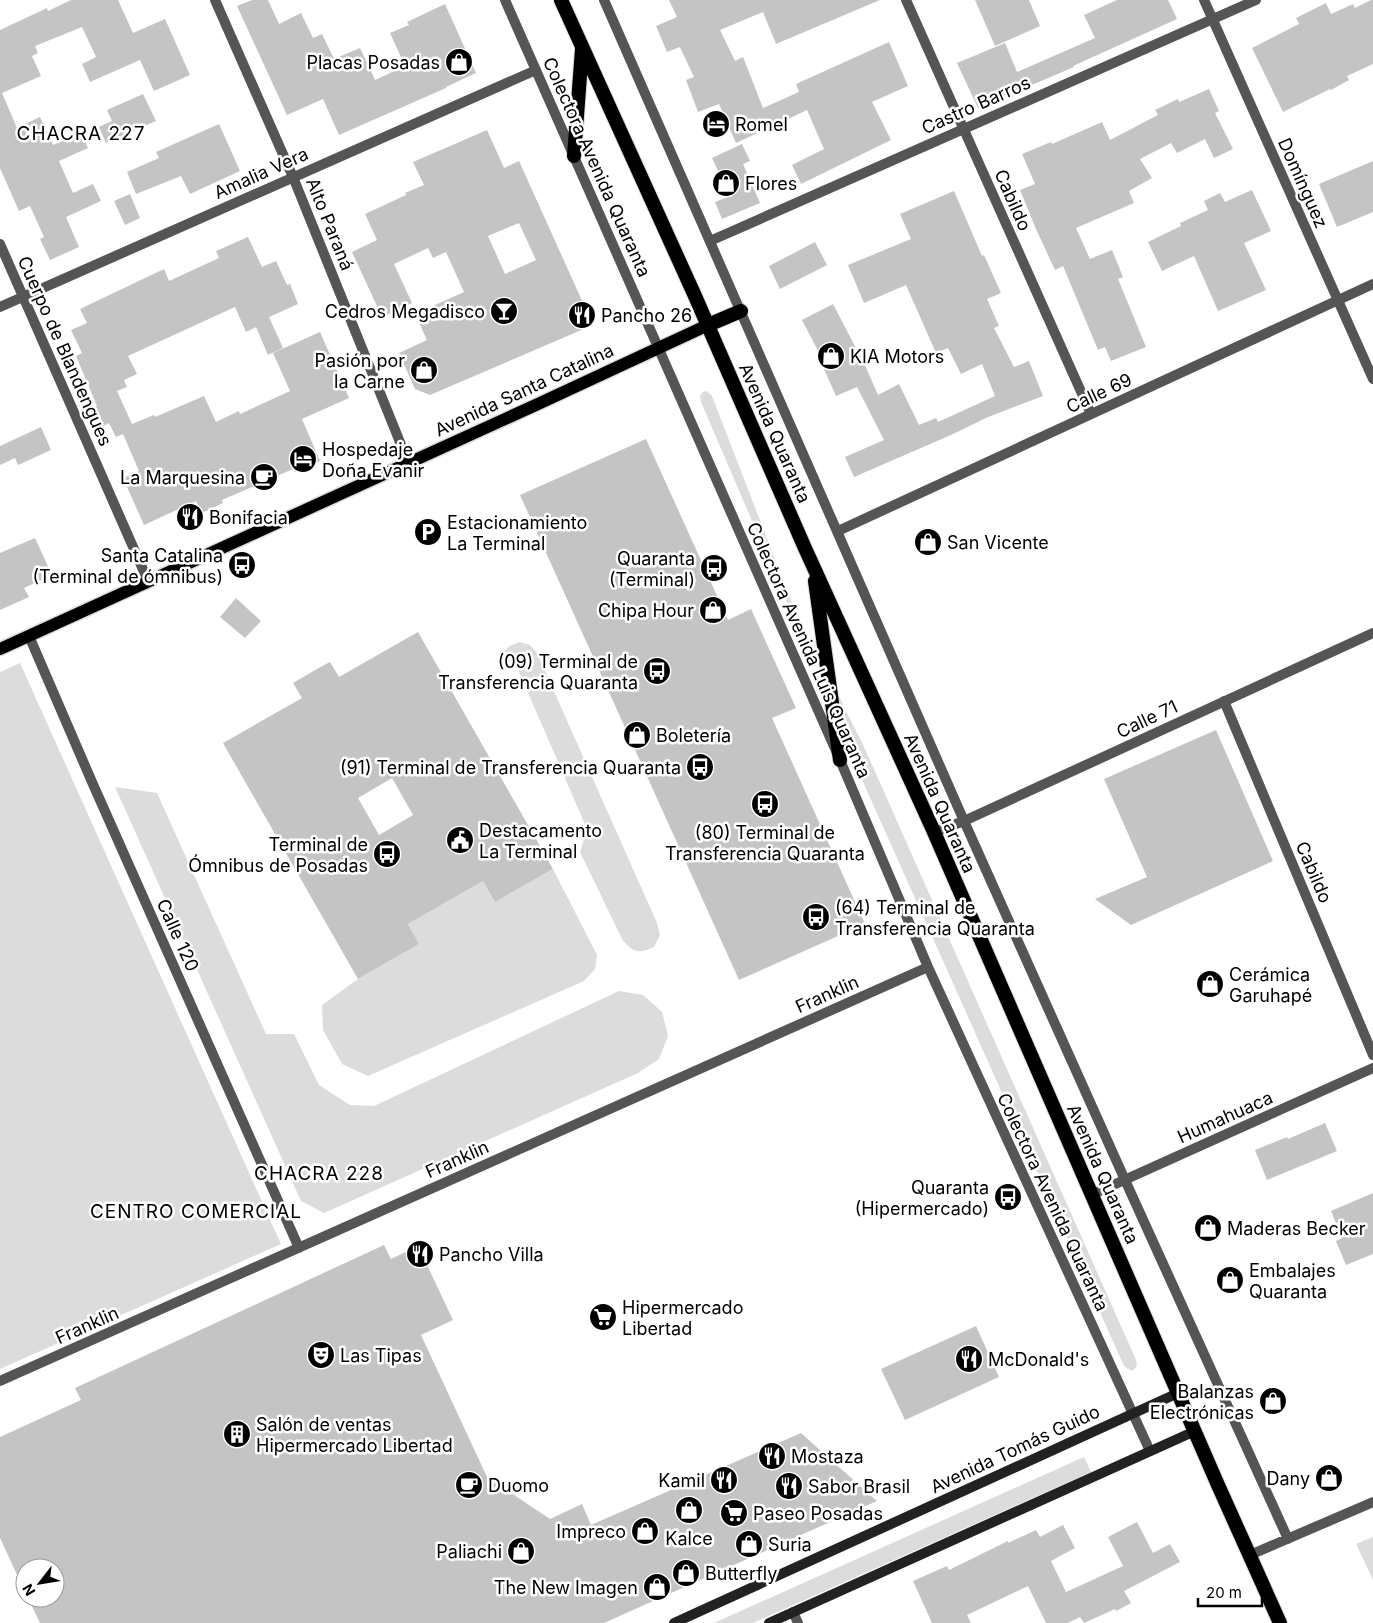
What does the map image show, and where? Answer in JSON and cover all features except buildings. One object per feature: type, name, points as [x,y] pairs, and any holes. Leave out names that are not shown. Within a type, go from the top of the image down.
[{"type":"highway","name":"Avenida Quaranta","points":[[560,0],[708,325],[813,565],[934,832],[1091,1195],[1280,1623]]},
{"type":"highway","points":[[574,156],[582,48]]},
{"type":"highway","points":[[708,325],[741,311]]},
{"type":"highway","points":[[813,565],[840,760]]},
{"type":"main road","name":"Avenida Santa Catalina","points":[[0,649],[708,325]]},
{"type":"main road","name":"Avenida Tomás Guido","points":[[674,1623],[1178,1393]]},
{"type":"main road","points":[[769,1623],[1195,1431]]},
{"type":"street","name":"Alto Paraná","points":[[215,0],[293,177],[408,462]]},
{"type":"street","name":"Colectora Avenida Quaranta","points":[[505,0],[658,348]]},
{"type":"street","points":[[604,0],[964,821],[1124,1180],[1288,1539]]},
{"type":"street","name":"Cabildo","points":[[906,0],[1091,414]]},
{"type":"street","name":"Domínguez","points":[[1204,0],[1373,379]]},
{"type":"street","name":"Castro Barros","points":[[710,241],[1256,0]]},
{"type":"street","name":"Amalia Vera","points":[[0,307],[536,70]]},
{"type":"street","name":"Cuerpo de Blandengues","points":[[0,244],[148,581]]},
{"type":"street","name":"Calle 69","points":[[838,531],[1373,284]]},
{"type":"street","name":"Colectora Avenida Luis Quaranta","points":[[658,348],[840,760],[928,967]]},
{"type":"street","name":"Calle 71","points":[[934,832],[964,821],[1373,632]]},
{"type":"street","name":"Calle 120","points":[[29,636],[299,1248]]},
{"type":"street","name":"Cabildo","points":[[1224,701],[1373,1055]]},
{"type":"street","name":"Colectora Avenida Quaranta","points":[[928,967],[1150,1451]]},
{"type":"street","name":"Franklin","points":[[0,1382],[928,967]]},
{"type":"street","name":"Humahuaca","points":[[1091,1195],[1373,1068]]},
{"type":"street","points":[[1250,1555],[1373,1502]]},
{"type":"street","points":[[793,1612],[798,1623]]},
{"type":"shaded area","points":[[707,391],[712,396],[807,642],[804,642],[701,402],[700,396],[703,392]]},
{"type":"shaded area","points":[[520,642],[530,645],[537,653],[657,923],[660,935],[654,947],[644,951],[636,951],[629,947],[622,939],[580,852],[587,829],[516,665],[500,658],[508,647]]},
{"type":"shaded area","points":[[20,663],[281,1244],[0,1369],[0,672]]},
{"type":"shaded area","points":[[832,682],[865,749],[1136,1360],[1137,1366],[1132,1371],[1124,1366],[851,755]]},
{"type":"shaded area","points":[[115,787],[157,793],[266,1034],[294,1034],[319,1085],[350,1105],[374,1106],[619,991],[643,995],[662,1012],[668,1036],[659,1059],[638,1073],[324,1213],[301,1201]]},
{"type":"shaded area","points":[[553,869],[597,955],[595,969],[584,981],[368,1076],[342,1064],[323,1030],[322,1005],[358,979],[419,944],[408,924],[483,881],[495,902]]},
{"type":"shaded area","points":[[1084,1457],[1091,1472],[753,1623],[714,1623]]},
{"type":"shaded area","points":[[1373,1537],[1373,1580],[1356,1544]]},
{"type":"place","name":"Placas Posadas","points":[[459,62]]},
{"type":"place","name":"Romel","points":[[716,124]]},
{"type":"place","name":"Flores","points":[[726,183]]},
{"type":"place","name":"Cedros Megadisco","points":[[504,311]]},
{"type":"place","name":"Pancho 26","points":[[582,315]]},
{"type":"place","name":"KIA Motors","points":[[831,356]]},
{"type":"place","name":"Pasión por la Carne","points":[[424,370]]},
{"type":"place","name":"Hospedaje Doña Evanir","points":[[303,459]]},
{"type":"place","name":"La Marquesina","points":[[264,477]]},
{"type":"place","name":"Bonifacia","points":[[190,517]]},
{"type":"place","name":"Estacionamiento La Terminal","points":[[428,532]]},
{"type":"place","name":"San Vicente","points":[[928,542]]},
{"type":"place","name":"Santa Catalina (Terminal de ómnibus)","points":[[242,565]]},
{"type":"place","name":"Quaranta (Terminal)","points":[[714,568]]},
{"type":"place","name":"Chipa Hour","points":[[713,610]]},
{"type":"place","name":"(09) Terminal de Transferencia Quaranta","points":[[657,671]]},
{"type":"place","name":"Boletería","points":[[637,735]]},
{"type":"place","name":"(91) Terminal de Transferencia Quaranta","points":[[700,767]]},
{"type":"place","name":"(80) Terminal de Transferencia Quaranta","points":[[765,804]]},
{"type":"place","name":"Destacamento La Terminal","points":[[460,840]]},
{"type":"place","name":"Terminal de Ómnibus de Posadas","points":[[387,854]]},
{"type":"place","name":"(64) Terminal de Transferencia Quaranta","points":[[816,917]]},
{"type":"place","name":"Cerámica Garuhapé","points":[[1210,984]]},
{"type":"place","name":"Quaranta (Hipermercado)","points":[[1008,1197]]},
{"type":"place","name":"Maderas Becker","points":[[1208,1228]]},
{"type":"place","name":"Pancho Villa","points":[[420,1254]]},
{"type":"place","name":"Embalajes Quaranta","points":[[1230,1280]]},
{"type":"place","name":"Hipermercado Libertad","points":[[603,1317]]},
{"type":"place","name":"Las Tipas","points":[[321,1355]]},
{"type":"place","name":"McDonald's","points":[[969,1359]]},
{"type":"place","name":"Balanzas Electrónicas","points":[[1273,1401]]},
{"type":"place","name":"Salón de ventas Hipermercado Libertad","points":[[237,1434]]},
{"type":"place","name":"Mostaza","points":[[772,1456]]},
{"type":"place","name":"Dany","points":[[1329,1478]]},
{"type":"place","name":"Kamil","points":[[724,1480]]},
{"type":"place","name":"Duomo","points":[[469,1485]]},
{"type":"place","name":"Sabor Brasil","points":[[789,1486]]},
{"type":"place","name":"Kalce","points":[[689,1510]]},
{"type":"place","name":"Paseo Posadas","points":[[734,1513]]},
{"type":"place","name":"Impreco","points":[[645,1531]]},
{"type":"place","name":"Suria","points":[[749,1544]]},
{"type":"place","name":"Paliachi","points":[[521,1551]]},
{"type":"place","name":"Butterfly","points":[[686,1573]]},
{"type":"place","name":"The New Imagen","points":[[657,1587]]},
{"type":"district","name":"CHACRA 227","points":[[81,133]]},
{"type":"district","name":"CHACRA 228","points":[[319,1173]]},
{"type":"district","name":"CENTRO COMERCIAL","points":[[196,1211]]}]
